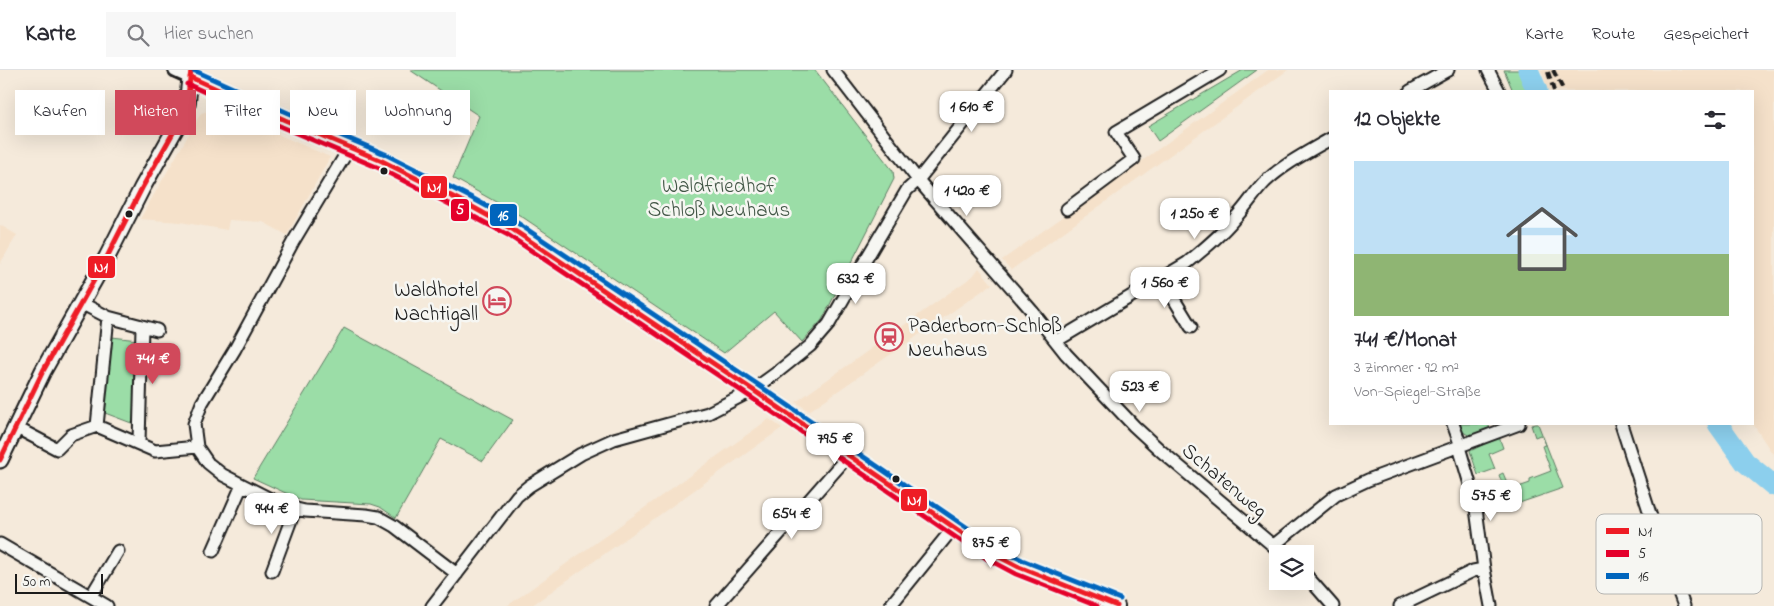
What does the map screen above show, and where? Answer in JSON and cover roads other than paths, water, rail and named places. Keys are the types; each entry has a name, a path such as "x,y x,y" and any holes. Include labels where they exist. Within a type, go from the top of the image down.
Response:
{"main road":[{"path":"0,460 43,371 183,115 187,105 190,73"}],"street":[{"path":"176,70 190,73 284,120 415,176 512,229 753,390 990,552 1019,567 1117,606"},
{"name":"Schatenweg","path":"834,70 918,180 1056,341 1134,426 1211,494 1274,545"},
{"path":"432,606 517,496 529,486 581,454 614,439 708,413 753,390 810,346 829,324 907,190 918,180 1006,70"},
{"path":"1067,208 1134,159 1116,132 1220,70"},
{"path":"1412,90 1448,70"},
{"path":"1488,70 1498,90"},
{"path":"1056,341 1187,263 1234,220 1264,184 1277,172 1329,140"},
{"path":"350,147 292,242 235,349 202,403 194,424 197,446 208,463 223,474 284,506 378,518 394,526 457,574"},
{"path":"1161,278 1190,327"},
{"path":"81,303 108,317 157,330"},
{"path":"97,426 108,317"},
{"path":"138,442 142,327"},
{"path":"1453,425 1475,501 1491,606"},
{"path":"1274,545 1336,495 1368,480 1515,425"},
{"path":"1621,425 1650,514"},
{"path":"16,426 57,449 71,435 97,426 138,442 155,451 197,446"},
{"path":"716,606 848,456"},
{"path":"213,551 242,485"},
{"path":"272,571 295,508"},
{"path":"890,606 954,528"},
{"path":"0,544 107,606"},
{"path":"91,596 118,550"},
{"path":"1400,606 1474,571 1484,569"},
{"path":"1314,584 1333,606"},
{"path":"1679,594 1684,606"}],"waterway":[{"path":"1528,70 1537,90"},
{"path":"1719,425 1745,462 1774,486"}],"railway":[{"path":"1553,70 1563,90"},
{"path":"1548,72 1554,90"}],"place":[{"name":"Waldhotel Nachtigall","path":"497,301"},
{"name":"Paderborn-Schloß Neuhaus","path":"889,337"}],"park label":[{"name":"Waldfriedhof Schloß Neuhaus","path":"719,197"}]}
